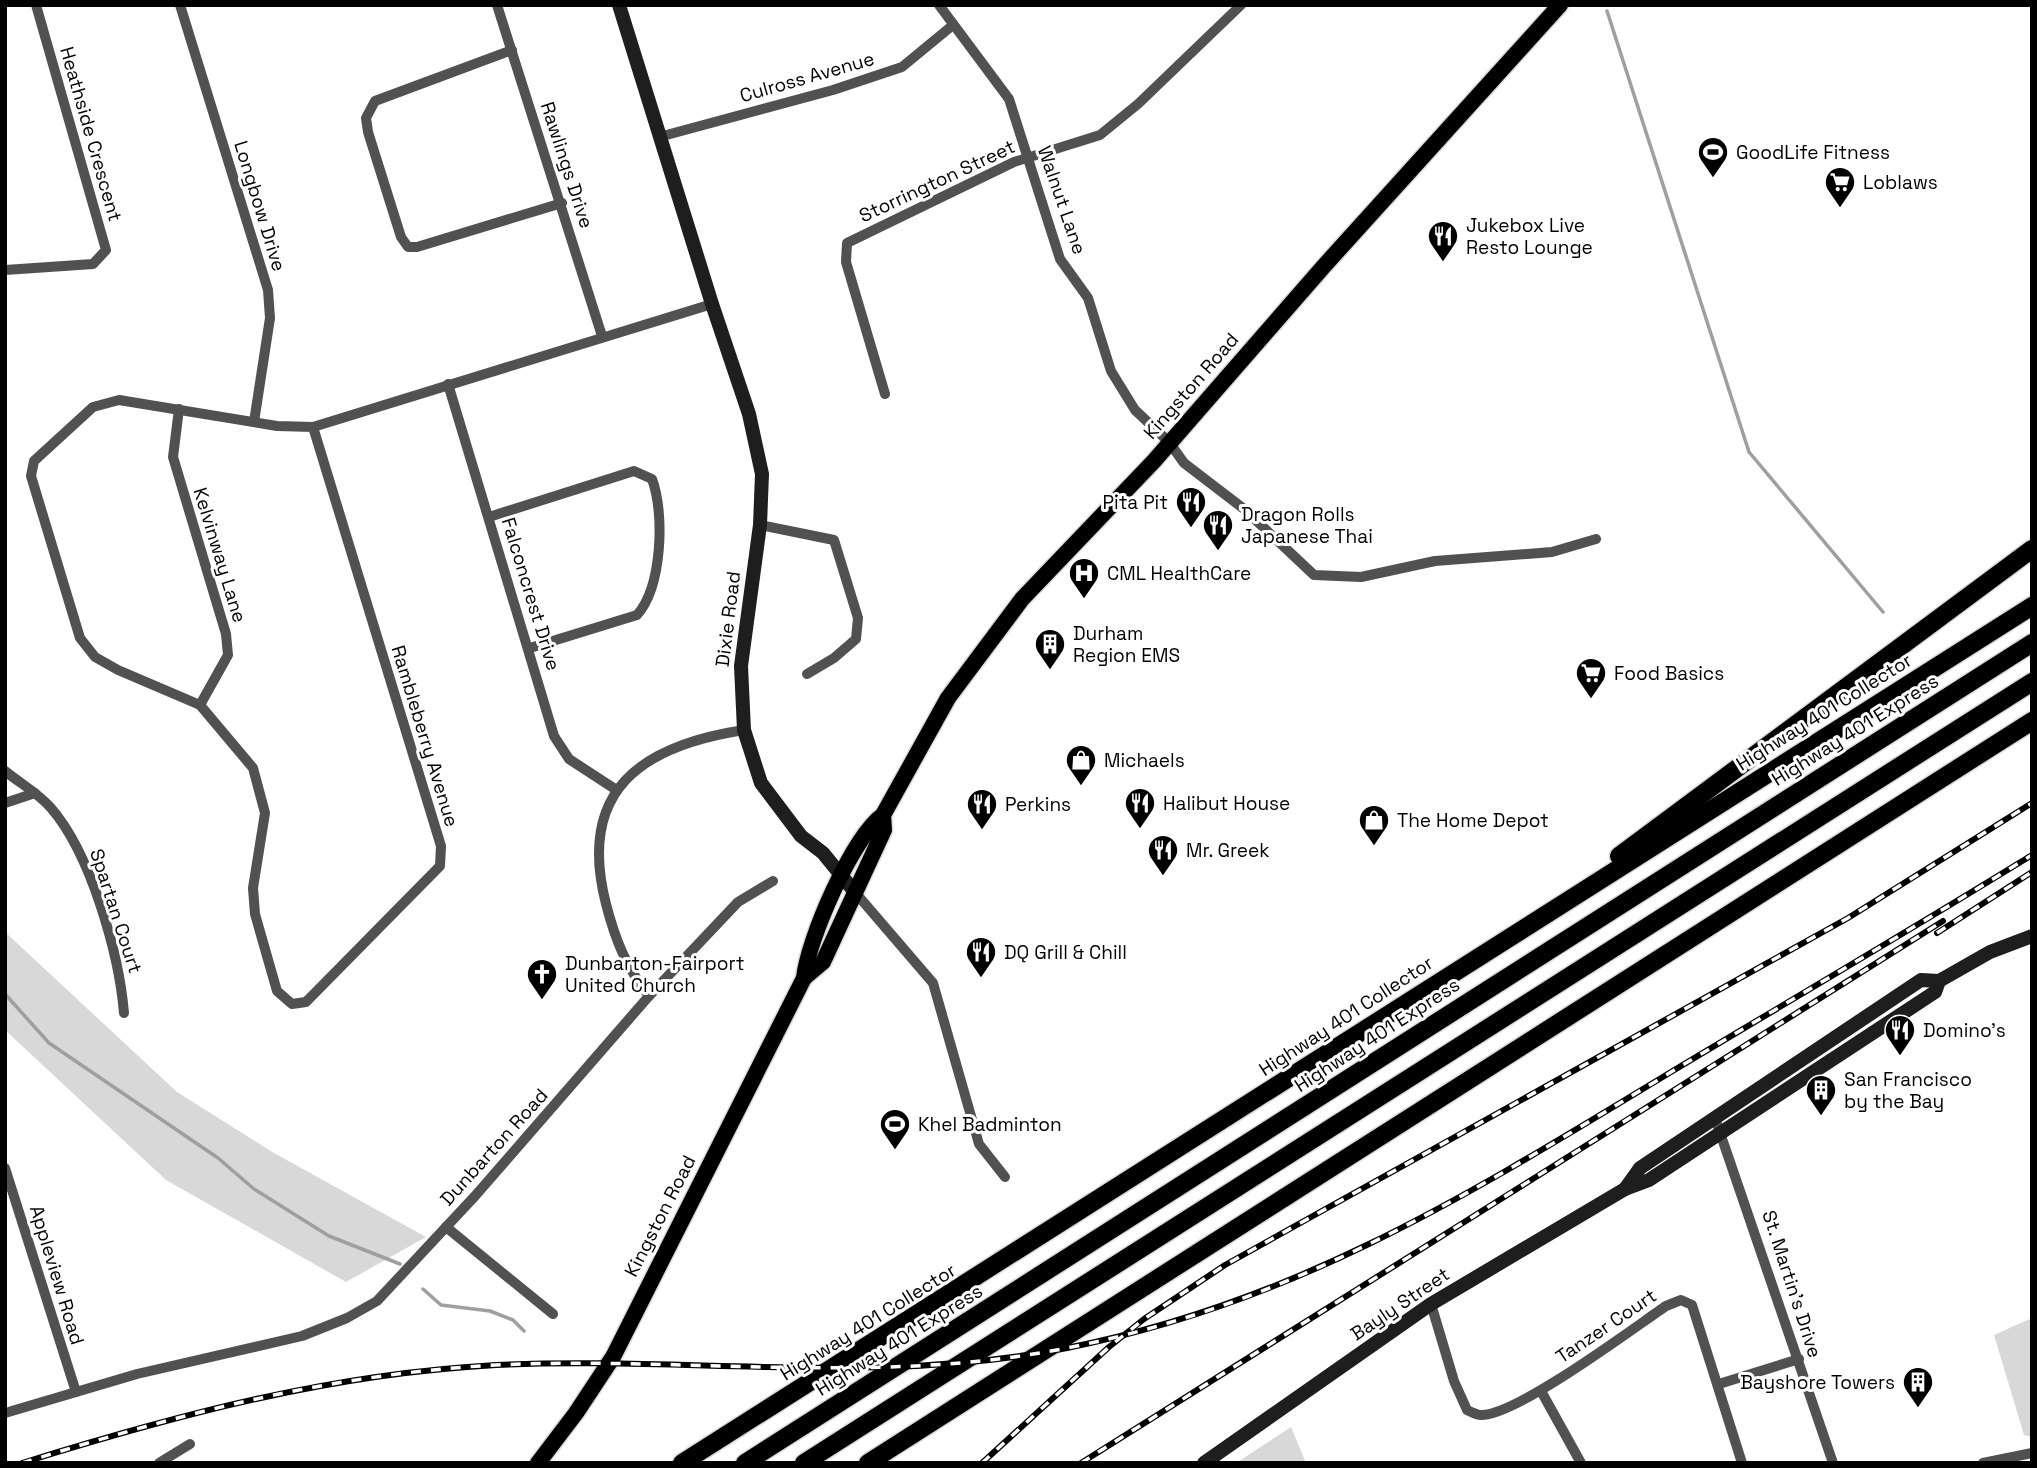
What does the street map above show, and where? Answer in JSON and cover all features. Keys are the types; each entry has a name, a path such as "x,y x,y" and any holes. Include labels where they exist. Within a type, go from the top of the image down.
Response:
{"highway":[{"path":"1541,916 1657,824 2032,549"},
{"name":"Highway 401 Collector","path":"682,1463 2032,606"},
{"name":"Highway 401 Express","path":"745,1463 2032,643"},
{"path":"804,1463 2032,681"},
{"path":"868,1463 2032,721"}],"main road":[{"name":"Dixie Road","path":"619,5 712,304 750,414 762,474 760,524 741,666 744,730 761,783 801,836 823,853 854,891"},
{"name":"Kingston Road","path":"538,1463 576,1413 613,1357 804,978 806,959 841,877 870,825 883,815 948,698 1033,586 1169,442 1560,5"},
{"name":"Kingston Road","path":"804,978 823,962 884,830 883,815"},
{"name":"Bayly Street","path":"1625,1189 1640,1168 1922,980 1939,981 1990,953 2032,936"},
{"name":"Bayly Street","path":"1204,1463 1431,1304 1625,1189 1649,1180 1935,992 1939,981"}],"street":[{"name":"Heathside Crescent","path":"5,270 93,264 106,250 36,5"},
{"name":"Longbow Drive","path":"180,5 268,290 270,318 254,422"},
{"name":"Rawlings Drive","path":"497,5 602,336"},
{"name":"Walnut Lane","path":"939,5 1009,99 1060,259 1088,298 1111,371 1135,410 1169,442 1184,463 1244,509 1314,575 1361,577 1435,561 1552,552 1597,539"},
{"name":"Storrington Street","path":"885,394 846,262 847,243 1014,162 1100,135 1241,5"},
{"name":"Culross Avenue","path":"659,137 833,90 902,67 953,25"},
{"path":"512,50 375,102 366,118 368,132 401,237 408,247 417,247 562,203"},
{"name":"Rambleberry Avenue","path":"313,427 441,846 440,866 306,1002 292,1004 276,991 255,915 253,888 265,813 253,768 200,705 118,670 95,657 80,638 31,476 34,461 93,407 119,400 254,422 313,427 712,304"},
{"name":"Falconcrest Drive","path":"449,384 554,736 569,759 615,789"},
{"name":"Kelvinway Lane","path":"179,409 173,457 226,634 228,655 200,705"},
{"path":"489,517 634,471 652,480 660,502 659,544 648,603 637,615 530,649"},
{"path":"760,524 834,540 858,618 856,639 834,658 807,674"},
{"path":"649,996 619,950 599,871 597,841 615,789 646,762 671,750 744,730"},
{"name":"Spartan Court","path":"5,771 36,793 67,829 83,858 121,978 124,1013"},
{"path":"5,803 36,793"},
{"name":"Dunbarton Road","path":"5,1413 208,1356 302,1336 347,1318 377,1301 446,1227 649,996 738,902 773,881"},
{"name":"Dixie Road","path":"854,891 933,983 979,1144 1005,1177"},
{"name":"St. Martin's Drive","path":"1715,1118 1833,1463"},
{"name":"Appleview Road","path":"5,1168 76,1392"},
{"path":"446,1227 553,1314"},
{"name":"Tanzer Court","path":"1431,1304 1454,1381 1466,1410 1480,1416 1494,1413 1541,1391 1666,1306 1681,1300 1692,1305 1742,1463"},
{"path":"1719,1384 1799,1359"},
{"path":"1541,1391 1581,1463"},
{"path":"159,1463 190,1444"},
{"path":"1983,1463 2015,1454 2032,1453"}],"shaded area":[{"path":"5,932 177,1092 274,1153 426,1237 346,1282 166,1180 5,1030"},
{"path":"2032,1318 2032,1437 2024,1435 1994,1335"},
{"path":"1291,1427 1306,1463 1236,1463"}],"waterway":[{"path":"1607,11 1749,452 1883,612"},
{"path":"5,994 49,1043 218,1158 254,1189 329,1236 400,1264"},
{"path":"423,1289 441,1305 490,1311 513,1320 524,1331"}],"railway":[{"path":"982,1463 1109,1347 1144,1319 1225,1265 1848,918 2032,803"},
{"path":"22,1463 198,1413 374,1377 496,1365 567,1363 853,1368 925,1365 996,1359 1067,1348 1151,1328 1231,1302 1308,1272 1382,1238 1454,1200 2032,855"},
{"path":"1937,933 2032,872"},
{"path":"1081,1463 1943,921"}],"place":[{"name":"GoodLife Fitness","path":"1713,179"},
{"name":"Loblaws","path":"1840,209"},
{"name":"Jukebox Live Resto Lounge","path":"1443,263"},
{"name":"Pita Pit","path":"1191,529"},
{"name":"Dragon Rolls Japanese Thai","path":"1218,552"},
{"name":"CML HealthCare","path":"1084,600"},
{"name":"Durham Region EMS","path":"1050,671"},
{"name":"Food Basics","path":"1591,700"},
{"name":"Michaels","path":"1081,787"},
{"name":"Halibut House","path":"1140,830"},
{"name":"Perkins","path":"982,831"},
{"name":"The Home Depot","path":"1374,847"},
{"name":"Mr. Greek","path":"1163,877"},
{"name":"DQ Grill & Chill","path":"981,979"},
{"name":"Dunbarton-Fairport United Church","path":"542,1001"},
{"name":"Domino's","path":"1900,1057"},
{"name":"San Francisco by the Bay","path":"1821,1117"},
{"name":"Khel Badminton","path":"895,1151"},
{"name":"Bayshore Towers","path":"1918,1409"}]}
